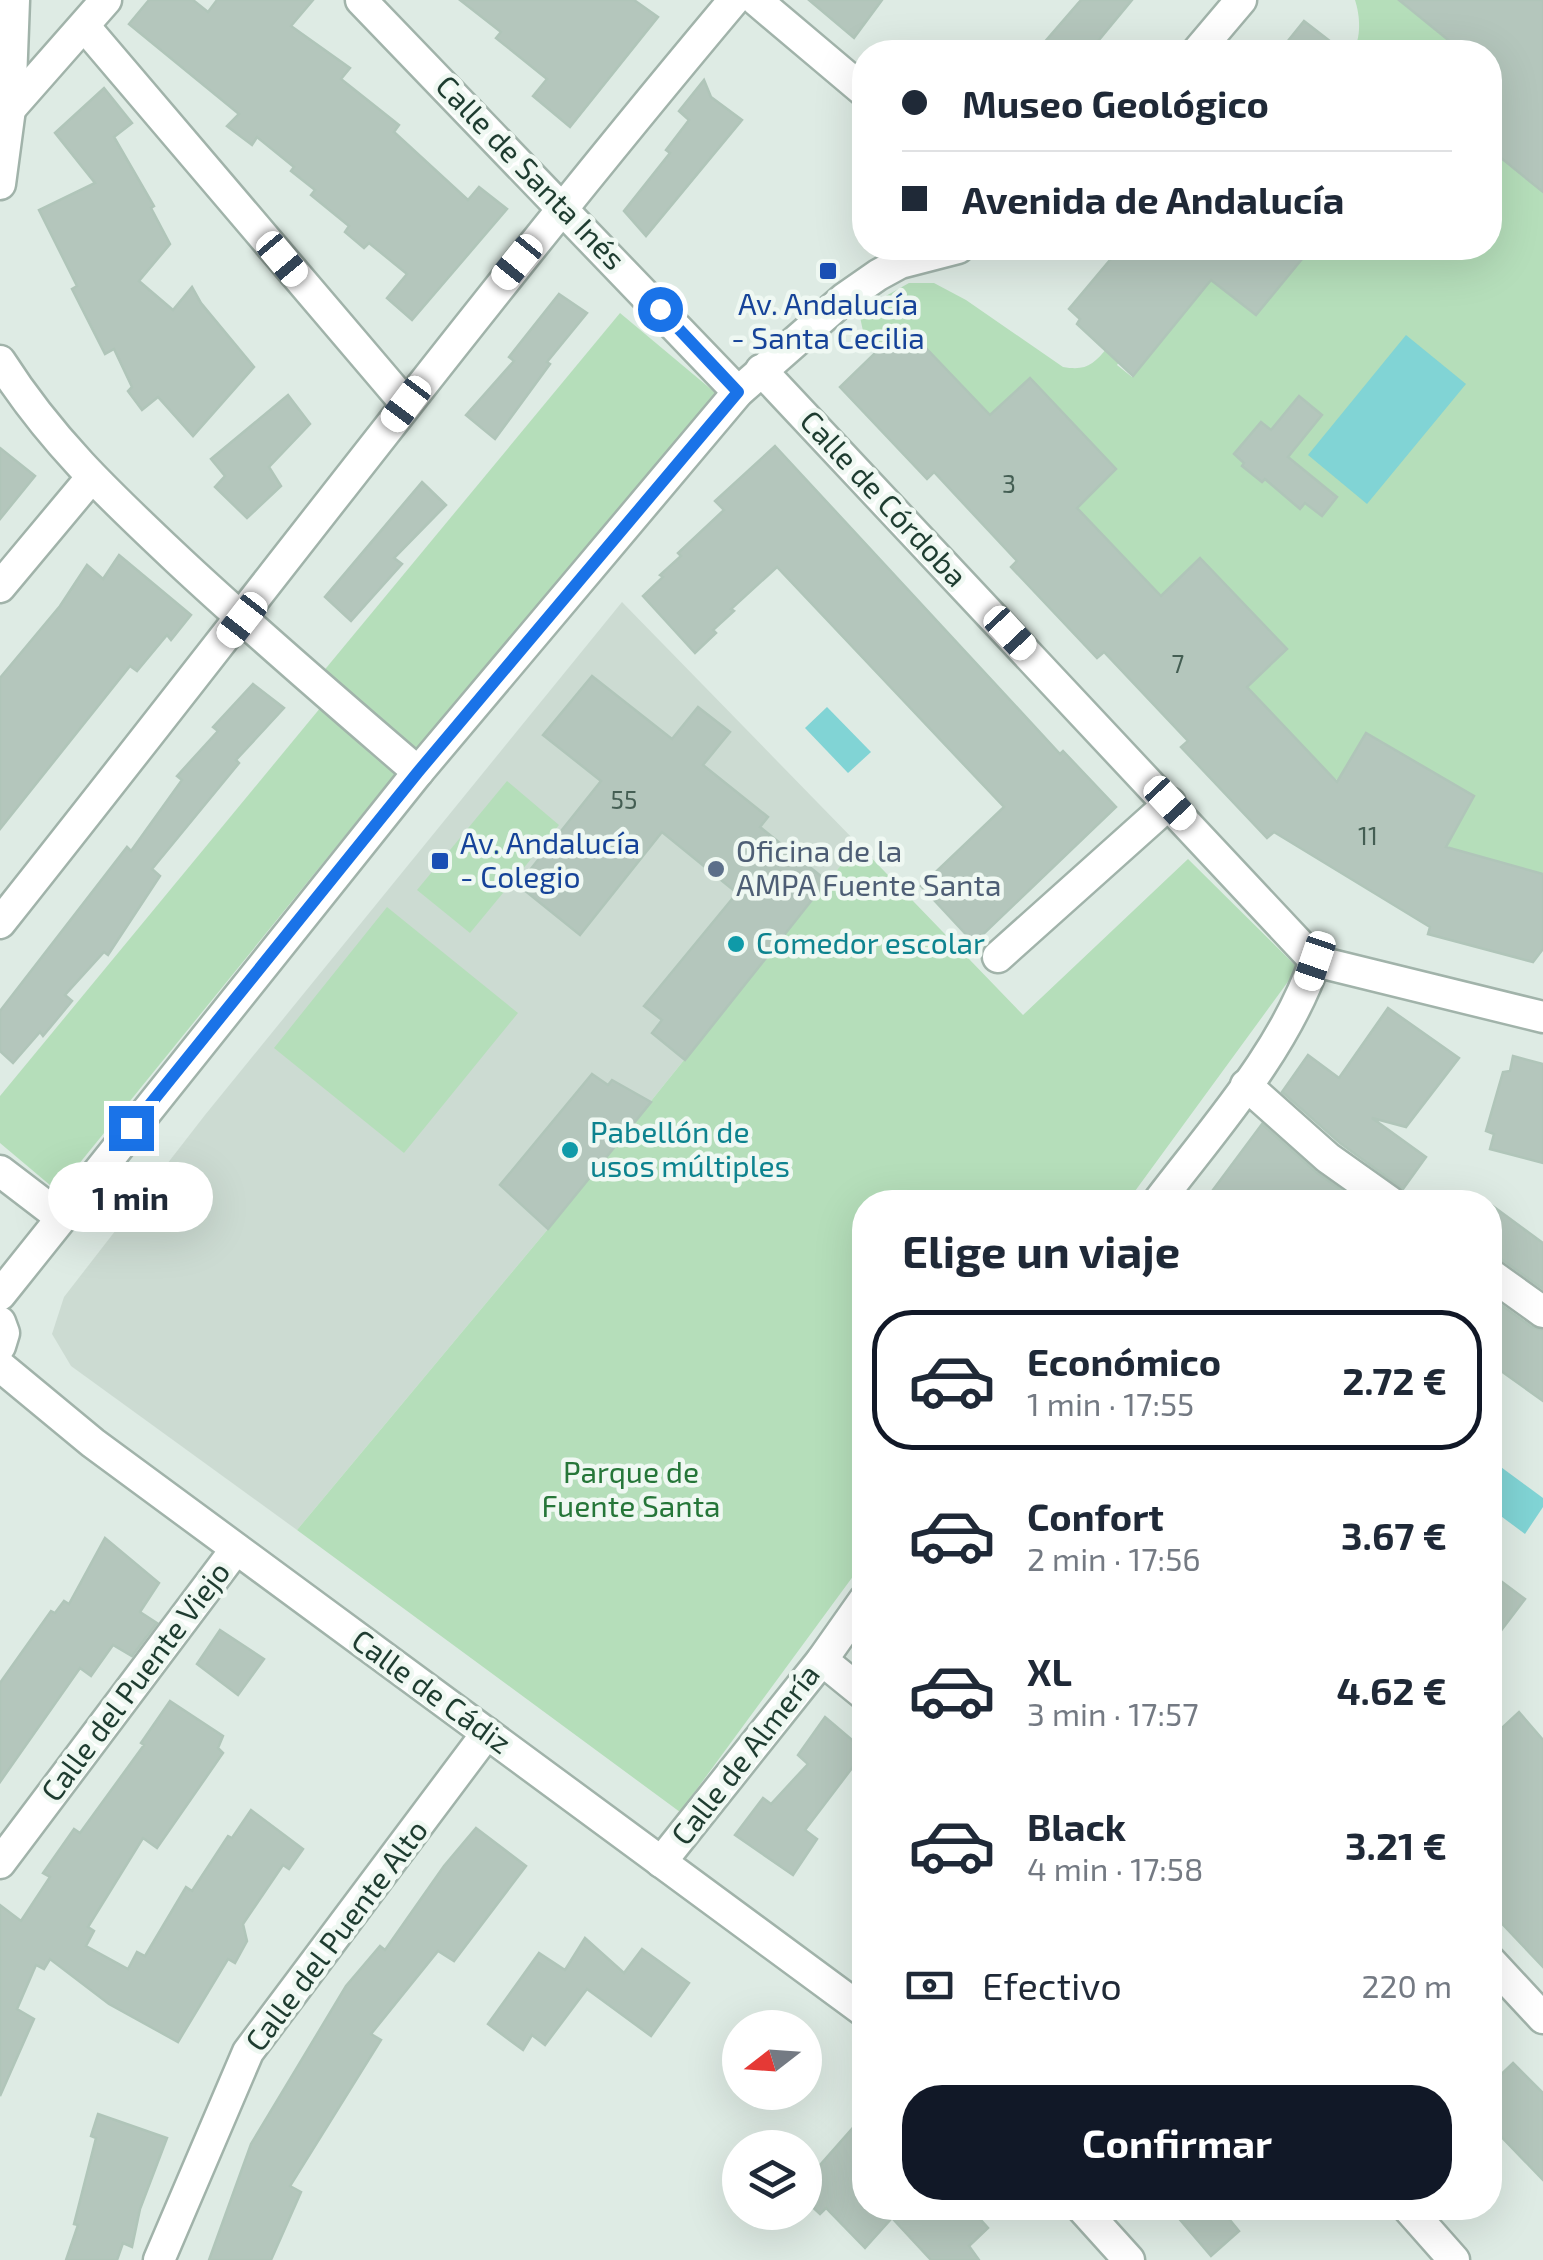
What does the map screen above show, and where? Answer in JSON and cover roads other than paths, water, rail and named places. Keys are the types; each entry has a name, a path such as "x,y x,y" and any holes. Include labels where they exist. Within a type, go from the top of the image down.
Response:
{"street":[{"path":"0,184 10,110 14,0"},
{"path":"10,110 106,0"},
{"name":"Calle de Santa Inés","path":"361,0 738,392"},
{"path":"0,923 242,620 562,205 734,0"},
{"path":"756,0 852,81"},
{"path":"1207,40 1241,0"},
{"path":"85,27 406,404"},
{"path":"0,1295 418,772 738,392 845,298 878,275 912,260"},
{"path":"0,361 35,416 90,478 242,620 418,772"},
{"name":"Calle de Córdoba","path":"761,370 1315,961"},
{"path":"0,587 90,478"},
{"path":"998,958 1170,803"},
{"path":"1167,1190 1246,1085 1300,1004 1315,961 1543,1017"},
{"path":"1246,1085 1328,1158 1373,1190"},
{"path":"0,1171 60,1216"},
{"path":"1502,1283 1543,1312"},
{"path":"0,1322 4,1333 0,1346"},
{"name":"Calle de Cádiz","path":"0,1366 93,1443 852,2002"},
{"name":"Calle del Puente Viejo","path":"0,1864 236,1548"},
{"name":"Calle de Almería","path":"662,1862 852,1617"},
{"path":"822,1660 852,1684"},
{"name":"Calle del Puente Alto","path":"158,2260 248,2052 487,1733"},
{"path":"1502,1973 1543,2018"},
{"path":"1093,2220 1129,2260"},
{"path":"1419,2220 1454,2260"}],"water":[{"path":"1406,335 1466,384 1367,504 1308,455"},
{"path":"827,707 871,752 848,773 805,728"},
{"path":"1502,1468 1543,1498 1543,1507 1525,1534 1502,1517"}],"place":[{"name":"Av. Andalucía - Santa Cecilia","path":"828,271"},
{"name":"Av. Andalucía - Colegio","path":"440,861"},
{"name":"Oficina de la AMPA Fuente Santa","path":"716,869"},
{"name":"Comedor escolar","path":"736,944"},
{"name":"Pabellón de usos múltiples","path":"570,1150"}],"park label":[{"name":"Parque de Fuente Santa","path":"631,1490"}]}
